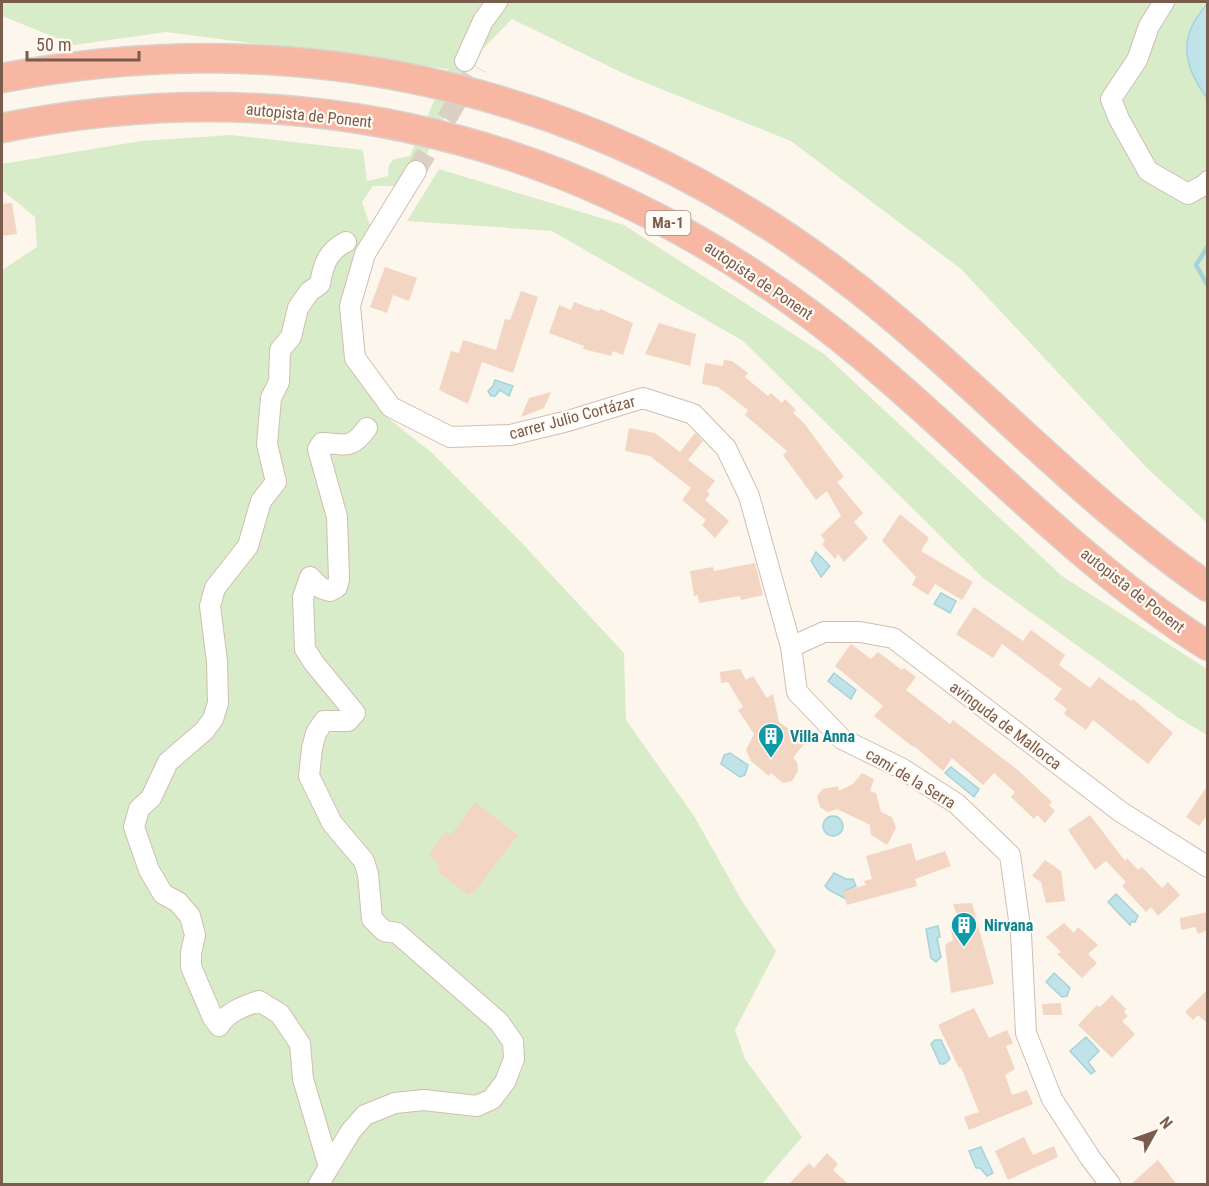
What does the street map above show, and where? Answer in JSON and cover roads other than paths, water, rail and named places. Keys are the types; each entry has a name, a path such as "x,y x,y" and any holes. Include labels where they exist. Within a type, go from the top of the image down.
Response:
{"highway":[{"path":"2,78 63,68 144,59 228,58 308,63 388,74 469,91 546,115 622,145 729,200 831,268 925,345 1106,507 1159,551 1208,587"},
{"name":"autopista de Ponent","path":"2,128 56,118 133,109 208,106 286,110 366,120 444,136 520,159 596,188 702,242 770,284 801,307 895,383 1104,570 1159,613 1208,646"}],"street":[{"path":"471,64 483,21 497,2"},
{"path":"1164,2 1149,26 1137,60 1111,99 1148,171 1188,194 1208,181"},
{"name":"carrer Julio Cortázar","path":"416,171 365,254 350,306 355,358 391,406 450,437 510,435 568,421 643,398 693,414 726,448 749,496 791,647"},
{"path":"328,1167 303,1079 300,1044 280,1014 259,1001 243,1006 223,1020 219,1026 213,1018 191,967 195,935 190,916 178,902 163,894 149,870 134,827 139,809 151,798 168,762 204,731 213,718 218,703 218,693 217,661 210,606 215,588 248,546 261,501 276,482 267,444 272,398 279,382 280,350 291,337 298,308 309,292 320,284 323,264 329,255 346,242"},
{"path":"319,1185 351,1131 364,1115 394,1103 424,1100 477,1106 492,1099 505,1082 514,1059 513,1042 500,1022 397,933 384,931 372,919 368,874 364,861 332,824 309,776 316,733 324,721 348,722 355,713 305,649 303,597 307,582 310,577 321,588 330,591 337,587 339,579 337,517 318,449 322,442 347,445 358,441 367,428"},
{"name":"avinguda de Mallorca","path":"791,647 824,632 860,632 893,638 1121,812 1208,867"},
{"name":"camí de la Serra","path":"791,647 797,693 842,739 901,768 957,804 1010,855 1021,934 1026,1033 1052,1099 1110,1185"}],"water":[{"path":"1207,4 1207,98 1192,74 1187,51 1191,28"},
{"path":"495,380 513,386 509,396 500,390 495,396 491,396 488,391"},
{"path":"816,552 830,566 821,577 811,561"},
{"path":"941,593 956,601 950,613 934,604"},
{"path":"834,673 856,690 851,699 828,681"},
{"path":"730,753 748,765 745,775 740,777 721,764 724,755"},
{"path":"951,767 979,789 974,797 945,773"},
{"path":"833,816 840,819 843,826 840,833 833,836 826,833 823,826 826,819"},
{"path":"834,873 846,879 853,879 856,886 844,891 846,899 825,886"},
{"path":"1116,894 1138,916 1130,925 1108,902"},
{"path":"938,926 940,937 937,938 941,957 936,962 931,958 926,929"},
{"path":"1054,973 1070,988 1067,996 1062,997 1046,982"},
{"path":"1086,1037 1099,1051 1088,1062 1095,1071 1091,1074 1070,1051"},
{"path":"935,1040 941,1040 950,1059 944,1064 940,1064 931,1044"},
{"path":"981,1147 993,1173 987,1176 980,1168 976,1168 969,1151"}],"waterway":[{"path":"1208,246 1196,265 1208,286"}],"tunnel":[{"path":"416,171 477,67"}],"place":[{"name":"Villa Anna","path":"771,759"},
{"name":"Nirvana","path":"964,948"}]}
